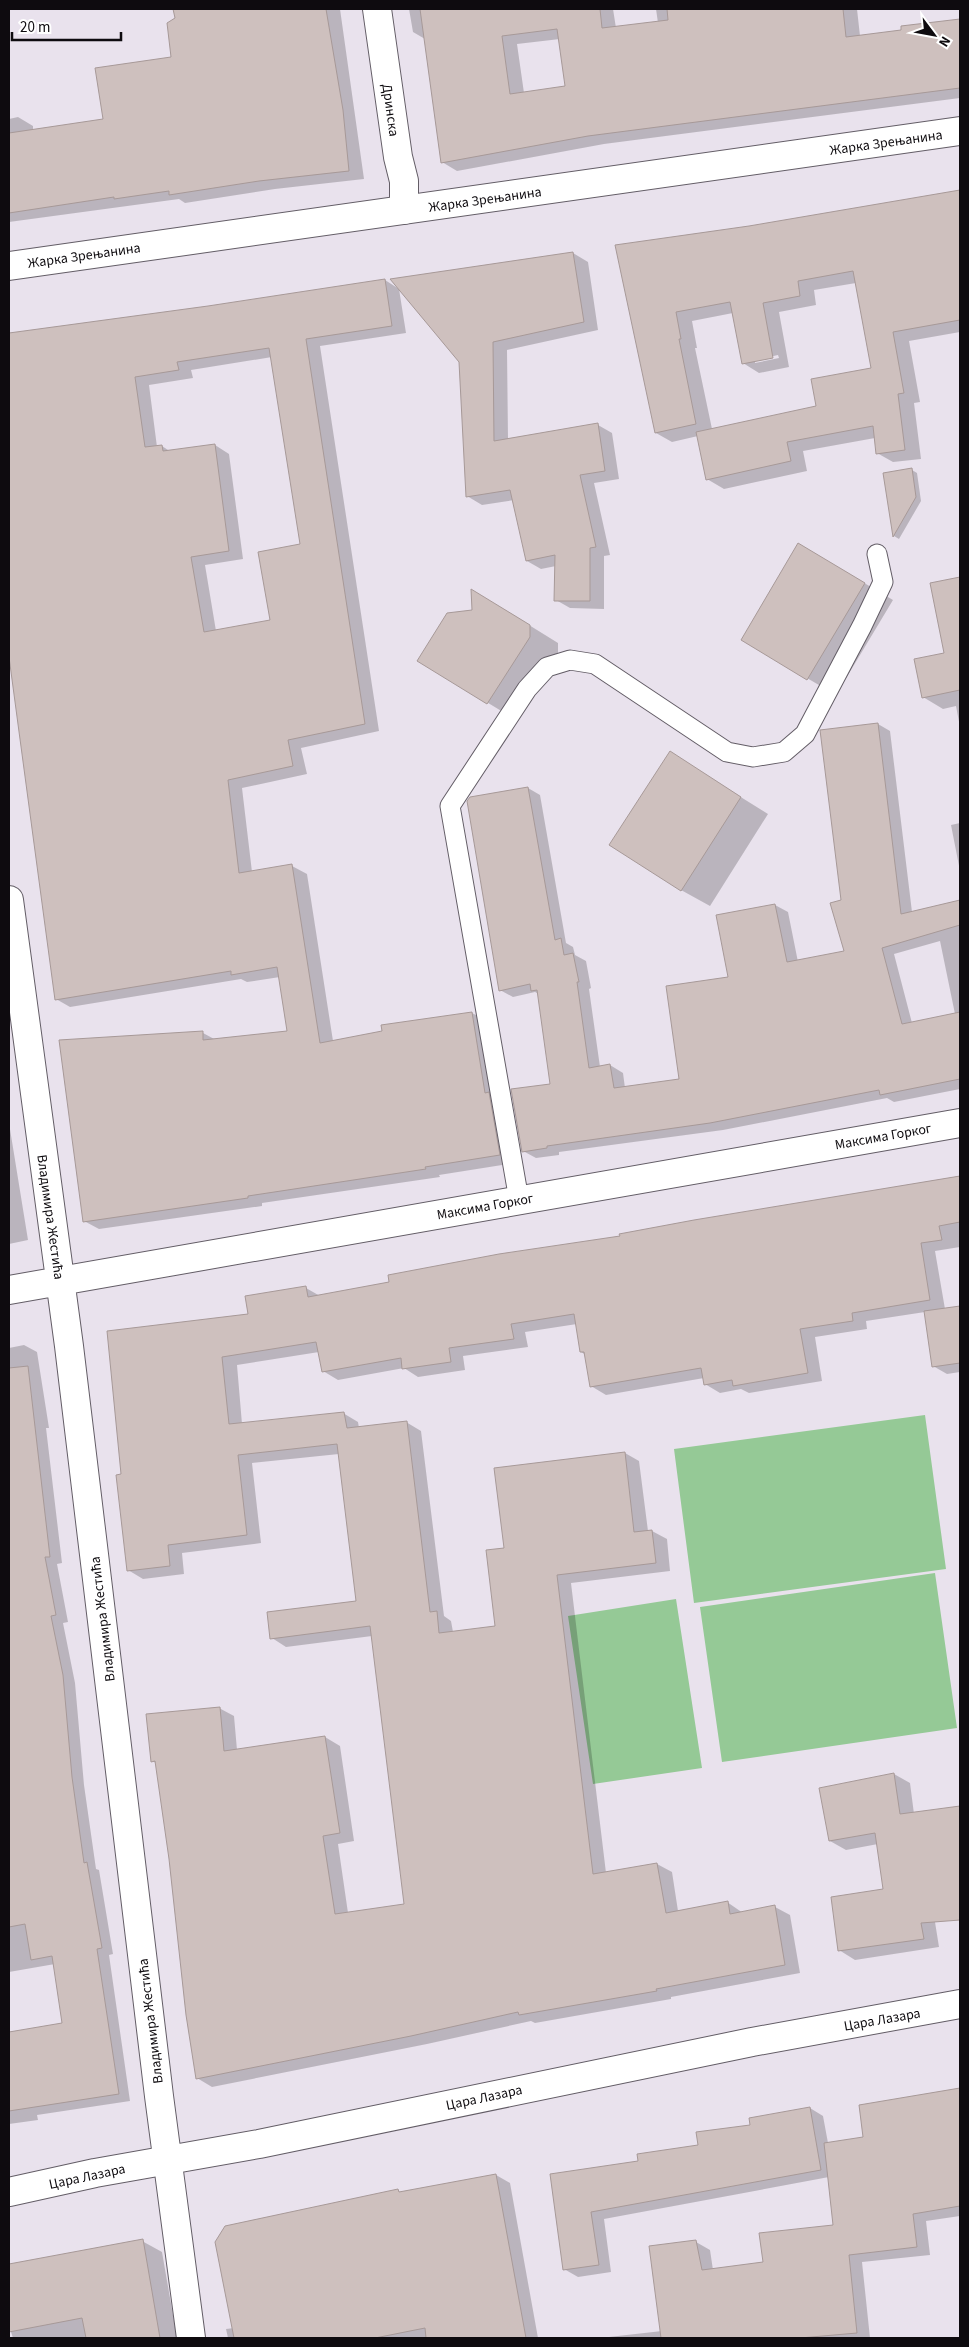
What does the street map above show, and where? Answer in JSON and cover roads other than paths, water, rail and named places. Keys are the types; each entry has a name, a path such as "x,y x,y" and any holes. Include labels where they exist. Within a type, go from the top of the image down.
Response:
{"street":[{"name":"Дринска","path":"377,9 398,157 404,181 404,210"},
{"name":"Жарка Зрењанина","path":"9,266 960,131"},
{"name":"Владимира Жестића","path":"9,900 49,1212 60,1281 167,2160 174,2195 191,2338"},
{"name":"Максима Горког","path":"9,1290 960,1122"},
{"name":"Цара Лазара","path":"9,2192 167,2160 259,2144 742,2044 960,2004"}],"lane":[{"path":"519,1200 450,806 527,689 547,667 570,660 595,664 727,752 753,757 784,752 805,734 883,582 876,554"}]}
